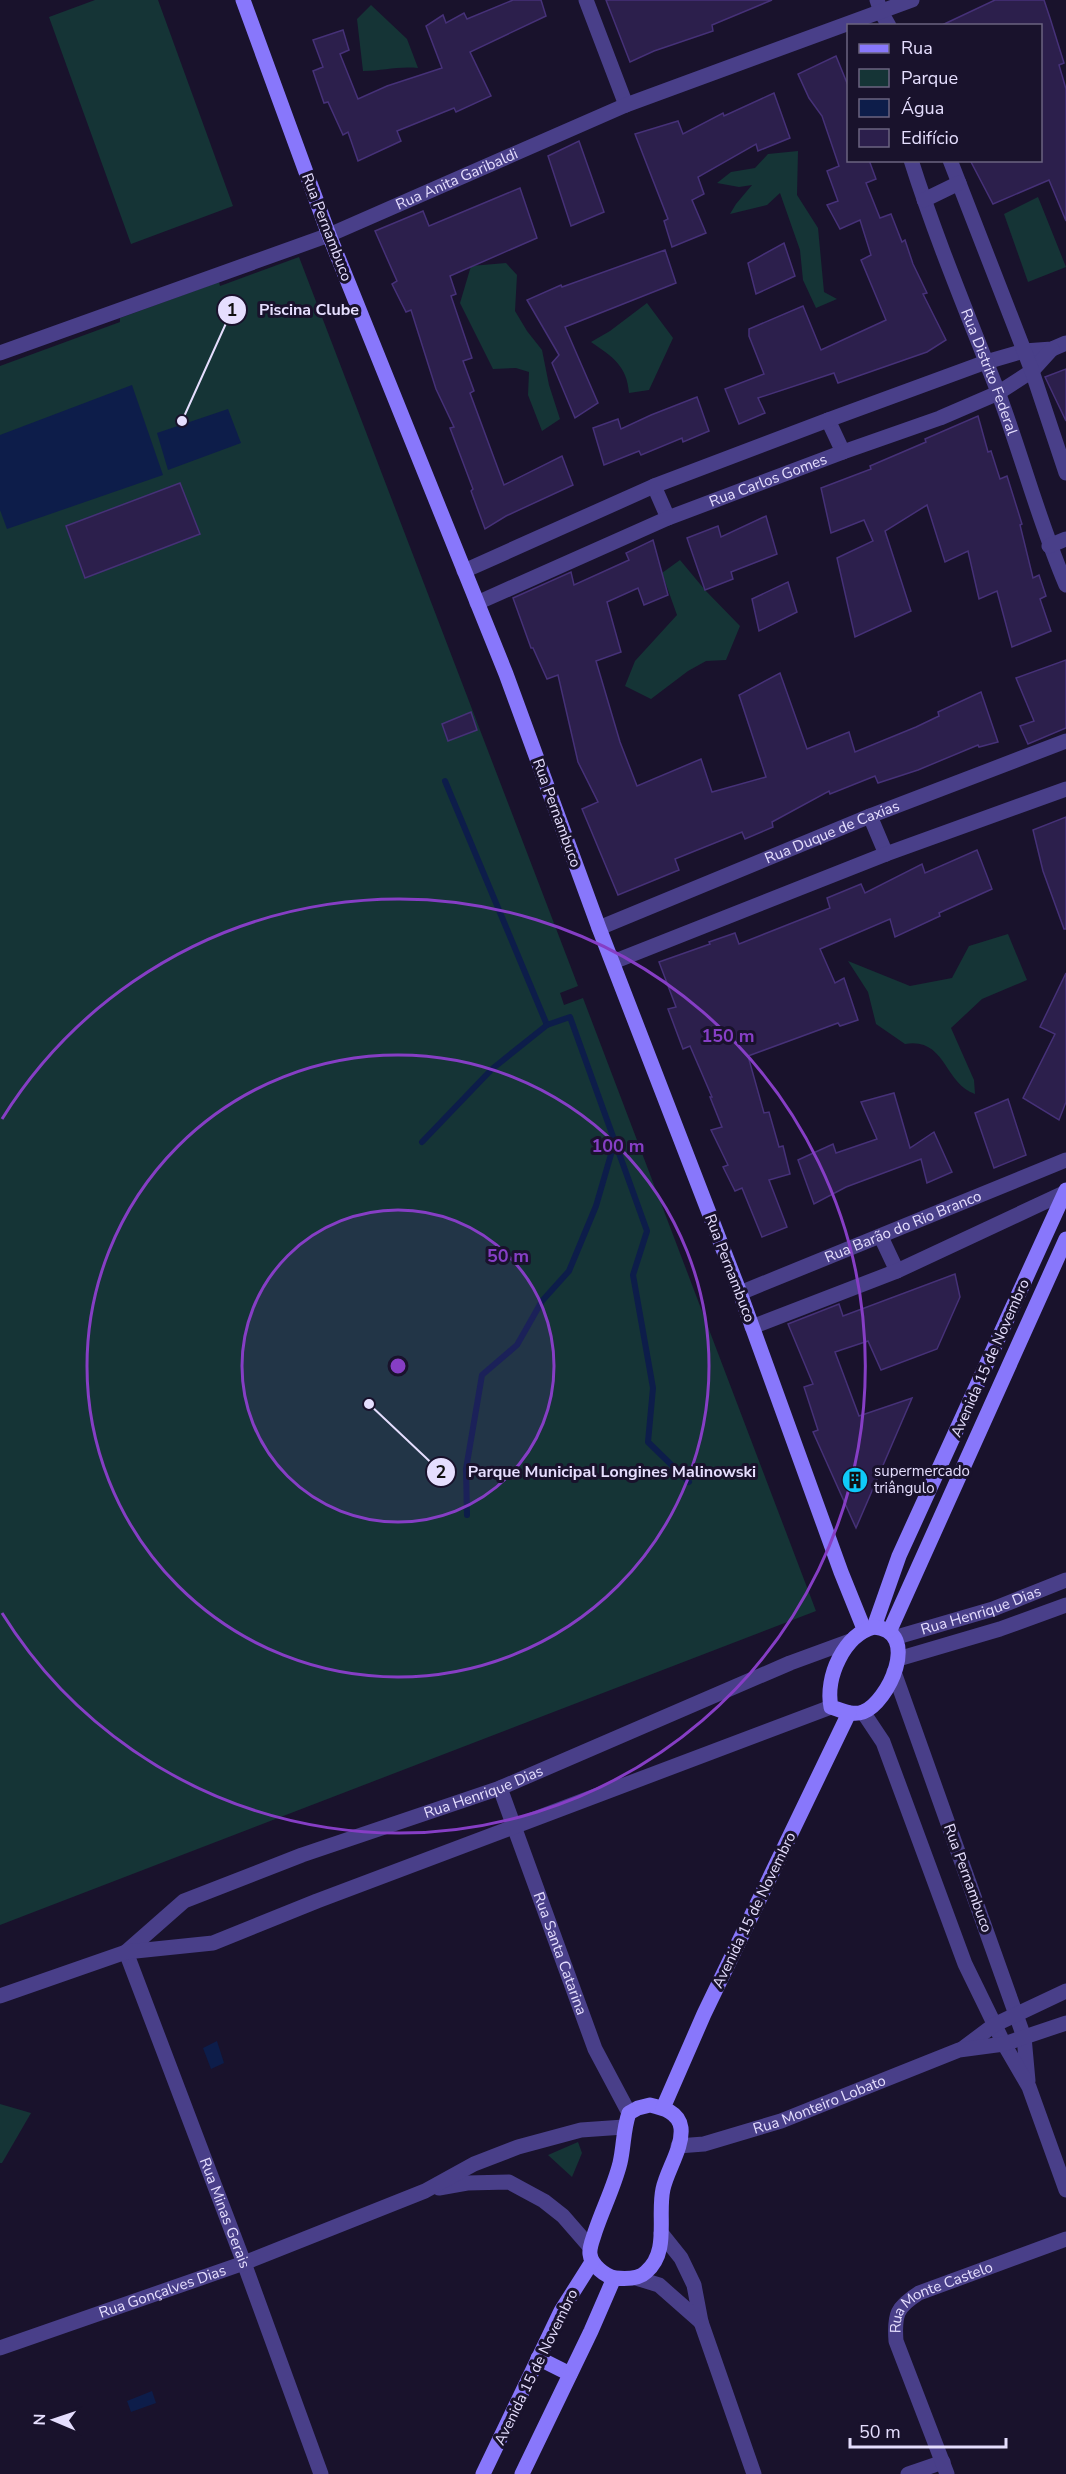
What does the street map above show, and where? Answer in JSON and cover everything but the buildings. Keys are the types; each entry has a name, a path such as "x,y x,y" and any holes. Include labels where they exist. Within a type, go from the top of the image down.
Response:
{"main road":[{"name":"Rua Pernambuco","path":"243,0 329,235 506,674 599,928 740,1293 841,1572 869,1628"},
{"name":"Avenida 15 de Novembro","path":"869,1628 899,1556 1066,1191"},
{"name":"Avenida 15 de Novembro","path":"663,2108 704,2014 856,1713 876,1703 896,1665 893,1633 1066,1239"},
{"path":"856,1713 831,1707 829,1694 837,1666 849,1641 869,1628 893,1633"},
{"path":"591,2255 601,2271 614,2278 636,2278 646,2273 660,2251 663,2191 678,2146 681,2127 675,2115 663,2108 650,2105 638,2108 626,2120"},
{"name":"Avenida 15 de Novembro","path":"483,2474 569,2295 591,2255 601,2214 612,2191 621,2160 626,2120"},
{"path":"522,2474 614,2278"},
{"path":"538,2358 570,2374"}],"street":[{"path":"586,0 626,105"},
{"name":"Rua Anita Garibaldi","path":"847,24 912,0"},
{"name":"Rua Anita Garibaldi","path":"0,353 329,235 626,105 847,24"},
{"name":"Rua Distrito Federal","path":"912,162 998,393 1049,546 1066,585"},
{"path":"951,162 1032,371 1066,473"},
{"path":"924,200 960,183"},
{"name":"Rua Carlos Gomes","path":"464,571 654,486 828,420 986,362 1024,351 1059,346"},
{"name":"Rua Carlos Gomes","path":"477,603 668,518 940,418 998,393 1032,371 1059,346"},
{"path":"828,420 843,452"},
{"path":"654,486 668,518"},
{"path":"1049,546 1066,539"},
{"name":"Rua Duque de Caxias","path":"599,928 870,816 1066,741"},
{"path":"613,962 886,854 1066,789"},
{"path":"870,816 886,854"},
{"name":"Rua Barão do Rio Branco","path":"740,1293 1066,1160"},
{"path":"752,1327 897,1271 1066,1191"},
{"path":"881,1237 897,1271"},
{"name":"Rua Henrique Dias","path":"893,1633 993,1609 1066,1580"},
{"name":"Rua Henrique Dias","path":"896,1665 1066,1605"},
{"name":"Rua Henrique Dias","path":"126,1952 184,1901 302,1855 501,1788 790,1663 849,1641"},
{"name":"Rua Pernambuco","path":"896,1665 1024,2037 1029,2087"},
{"name":"Rua Henrique Dias","path":"0,1996 126,1952 213,1943 317,1901 831,1707"},
{"name":"Rua Pernambuco","path":"856,1713 883,1742 965,1964 994,2025 1029,2087 1066,2190"},
{"name":"Rua Santa Catarina","path":"501,1788 595,2049 626,2120"},
{"name":"Rua Minas Gerais","path":"126,1952 321,2474"},
{"name":"Rua Monteiro Lobato","path":"960,2050 994,2025 1066,1991"},
{"name":"Rua Monteiro Lobato","path":"678,2146 704,2144 781,2121 960,2050 1004,2044 1066,2023"},
{"name":"Rua Gonçalves Dias","path":"0,2348 244,2263 425,2191 474,2164 518,2147 626,2120"},
{"name":"Rua Gonçalves Dias","path":"425,2191 467,2183 509,2182 544,2201 563,2216 591,2255"},
{"path":"661,2233 681,2258 694,2285 701,2322 754,2474"},
{"name":"Rua Monte Castelo","path":"945,2468 896,2341 895,2322 902,2304 919,2293 1066,2239"},
{"path":"636,2278 659,2285 701,2322"},
{"path":"908,2474 945,2468"}],"green space":[{"path":"95,0 158,0 233,206 131,244 49,17"},
{"path":"371,5 407,39 418,68 363,71 357,19"},
{"path":"798,151 797,195 818,228 824,292 837,299 816,308 803,280 800,250 780,193 767,205 730,214 752,185 739,187 717,183 731,172 755,168 768,154"},
{"path":"1038,197 1066,267 1028,282 1004,214"},
{"path":"299,257 578,986 560,993 564,1005 583,998 816,1611 0,1925 0,366 120,322 120,318 219,282 220,286"},
{"path":"506,263 517,275 515,311 542,350 549,385 560,419 542,431 528,395 529,372 516,368 493,369 460,303 471,266"},
{"path":"647,303 673,338 649,390 629,393 628,384 618,363 591,342 610,331"},
{"path":"680,560 740,626 726,660 706,661 688,671 651,699 625,686 635,661 677,615 662,573"},
{"path":"1008,934 1027,980 982,999 951,1028 974,1080 975,1094 965,1089 957,1081 929,1047 905,1044 876,1024 868,992 848,961 910,986 952,978 969,946"},
{"path":"0,2104 31,2113 2,2163 0,2163"},
{"path":"578,2142 582,2153 572,2177 548,2155"}],"water":[{"path":"132,385 163,475 7,529 0,510 0,435"},
{"path":"228,409 241,443 168,470 157,433"},
{"path":"217,2041 224,2063 211,2069 203,2048"},
{"path":"152,2391 156,2403 131,2412 127,2401"}],"waterway":[{"path":"445,781 547,1025"},
{"path":"422,1142 492,1069 547,1025 570,1017 647,1231 633,1275 653,1388 648,1442 689,1482"},
{"path":"467,1515 466,1469 482,1375 517,1345 542,1301 569,1271 596,1206 614,1144"}],"place":[{"name":"Piscina Clube","path":"182,421"},
{"name":"Parque Municipal Longines Malinowski","path":"369,1404"},
{"name":"supermercado triângulo","path":"855,1480"}]}
